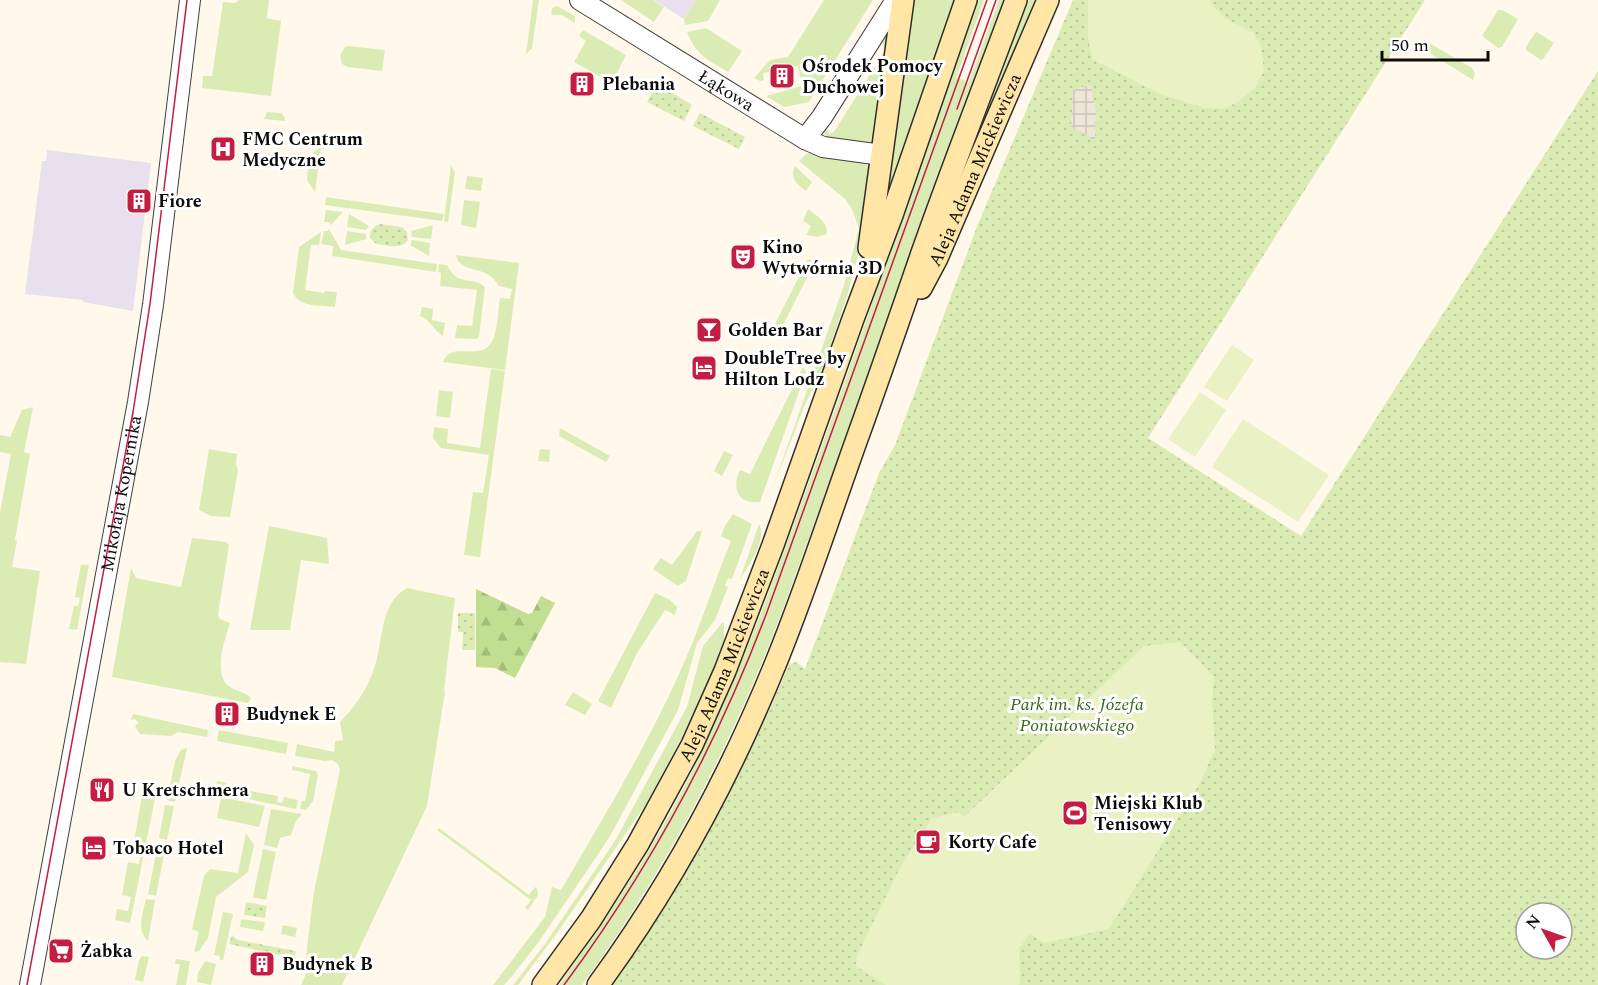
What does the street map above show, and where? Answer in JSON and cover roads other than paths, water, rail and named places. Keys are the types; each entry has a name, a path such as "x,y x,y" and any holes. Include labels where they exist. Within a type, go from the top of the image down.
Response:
{"main road":[{"name":"Aleja Adama Mickiewicza","path":"853,319 873,232 903,0"},
{"name":"Aleja Adama Mickiewicza","path":"543,985 616,880 657,810 705,717 741,633 892,215 966,0"},
{"name":"Aleja Adama Mickiewicza","path":"598,985 676,865 710,805 747,730 786,638 895,335 922,253 1017,0"},
{"name":"Aleja Adama Mickiewicza","path":"895,335 937,258 1048,0"}],"street":[{"name":"Mikołaja Kopernika","path":"30,985 136,413 155,287 190,0"},
{"name":"Łąkowa","path":"580,0 805,139 824,147 882,155"},
{"path":"805,139 822,117 896,0"}],"tram line":[{"path":"27,985 133,412 150,304 187,0"},
{"path":"564,985 625,897 652,852 679,805 726,710 767,612 987,0"},
{"path":"957,109 996,0"}],"place":[{"name":"Ośrodek Pomocy Duchowej","path":"782,76"},
{"name":"Plebania","path":"582,84"},
{"name":"FMC Centrum Medyczne","path":"223,149"},
{"name":"Fiore","path":"139,201"},
{"name":"Kino Wytwórnia 3D","path":"743,257"},
{"name":"Golden Bar","path":"709,330"},
{"name":"DoubleTree by Hilton Lodz","path":"704,368"},
{"name":"Budynek E","path":"227,714"},
{"name":"U Kretschmera","path":"102,790"},
{"name":"Miejski Klub Tenisowy","path":"1075,813"},
{"name":"Korty Cafe","path":"928,842"},
{"name":"Tobaco Hotel","path":"94,848"},
{"name":"Żabka","path":"61,951"},
{"name":"Budynek B","path":"262,964"}],"park label":[{"name":"Park im. ks. Józefa Poniatowskiego","path":"1077,714"}]}
